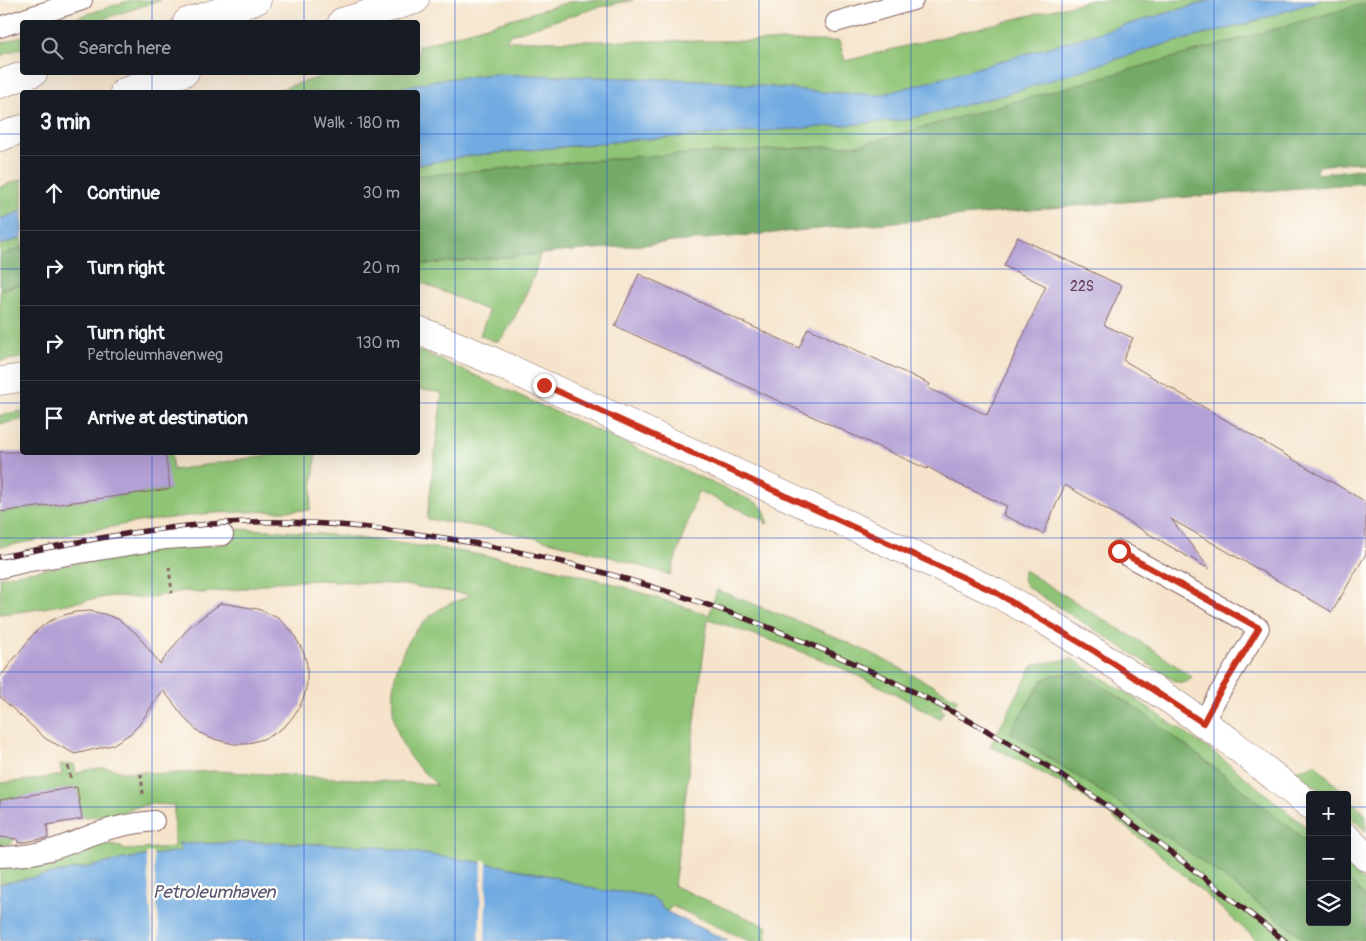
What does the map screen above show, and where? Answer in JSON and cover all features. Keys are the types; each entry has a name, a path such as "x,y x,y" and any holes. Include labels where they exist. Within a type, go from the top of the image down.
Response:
{"main road":[{"path":"194,20 257,0"},
{"path":"349,20 416,0"},
{"path":"0,84 26,75"},
{"path":"130,90 176,75"},
{"path":"0,138 20,130"},
{"path":"420,331 484,357 995,592 1094,651 1203,723 1228,740 1306,802"},
{"path":"0,381 20,378"},
{"path":"1351,842 1366,856"}],"lane":[{"path":"21,20 82,0"},
{"path":"836,22 913,0"},
{"path":"0,27 20,20"},
{"path":"0,568 166,538 222,535"},
{"path":"1119,551 1259,628 1203,723"},
{"path":"0,857 28,855 51,850 117,826 154,821"}],"path":[{"path":"169,569 172,593"},
{"path":"68,766 70,780"},
{"path":"141,774 142,788"}],"green space":[{"path":"131,0 161,0 100,20 69,20"},
{"path":"576,0 633,0 595,8 510,35 506,41 839,41 845,61 1092,0 1212,0 880,95 822,92 700,80 493,74 437,80 389,90 277,90 327,75 420,75 420,45"},
{"path":"1321,0 1366,0 1366,3 860,145 632,157 420,176 420,165 467,156 634,140 905,120 1004,95 1155,47 1245,24"},
{"path":"1366,3 1366,162 1319,166 1317,171 1319,174 1366,168 1366,183 1073,206 420,265 420,176 632,157 860,145"},
{"path":"20,37 20,49 0,56 0,44"},
{"path":"20,180 20,212 0,219 0,187"},
{"path":"20,239 20,248 0,256 0,245"},
{"path":"20,248 20,285 0,290 0,256"},
{"path":"540,254 535,273 524,299 507,331 498,341 480,335 489,311 420,282 420,265"},
{"path":"20,285 20,358 0,361 0,290"},
{"path":"420,351 757,503 765,512 767,524 765,523 766,521 698,491 670,575 543,540 489,528 427,519 442,393 420,389"},
{"path":"20,411 20,420 0,424 0,415"},
{"path":"165,455 171,455 173,470 269,455 316,455 310,510 213,513 138,522 0,547 0,512 169,489"},
{"path":"226,529 271,530 342,536 444,549 535,564 611,583 709,615 717,590 810,626 873,654 958,699 953,706 945,702 940,709 944,711 939,719 894,693 833,664 708,619 674,886 768,927 766,937 770,941 749,941 672,906 667,912 659,902 648,896 598,890 550,876 497,865 372,846 261,842 179,843 181,851 124,859 0,884 0,867 75,854 102,844 122,847 123,850 174,847 174,805 151,804 132,808 117,815 82,817 77,787 10,799 16,837 11,844 0,846 0,783 62,775 60,765 74,764 76,774 100,768 110,768 122,772 163,774 214,771 437,785 409,756 398,733 394,715 395,677 400,659 420,626 434,613 449,604 471,595 405,585 320,580 276,582 241,589 201,593 184,591 147,598 112,596 0,614 0,577 156,549 227,544"},
{"path":"1024,570 1154,650 1192,677 1189,681 1185,682 1175,681 1029,588 1025,584"},
{"path":"1072,659 1133,697 1220,757 1306,827 1306,841 1139,710 1046,678 1042,681 1010,732 1126,808 1163,837 1165,835 1307,941 1258,941 1172,865 1105,811 1025,763 990,746 1032,667 1036,664"},
{"path":"1080,672 1139,710 1306,841 1306,926 1351,926 1351,882 1366,898 1366,941 1307,941 1169,838 1163,837 1126,808 1010,732 1042,681 1052,675"},
{"path":"1314,763 1342,791 1321,791 1292,768 1304,769"},
{"path":"1351,800 1366,815 1366,831 1351,818"},
{"path":"1351,868 1366,883 1366,898 1351,882"}],"water":[{"path":"1212,0 1321,0 1245,24 1155,47 1004,95 905,120 634,140 467,156 420,165 420,90 389,90 437,80 493,74 700,80 822,92 880,95"},
{"path":"20,212 20,239 0,245 0,219"},
{"name":"Petroleumhaven","path":"179,842 183,844 261,842 372,846 497,865 550,876 598,890 648,896 659,902 667,912 728,941 0,941 0,884 124,859 181,851"}],"pier":[{"path":"153,852 160,941 153,941 146,853"},
{"path":"482,860 487,861 485,941 479,941"}],"building":[{"path":"1017,237 1122,286 1104,325 1133,338 1123,360 1366,502 1366,554 1332,612 1171,519 1209,569 1065,485 1043,534 1003,515 1007,506 956,483 928,467 927,469 615,326 639,274 799,348 808,328 930,384 928,388 987,415 1046,286 1004,266"},
{"path":"0,452 20,452 20,455 165,455 170,489 0,512"},
{"path":"221,603 258,609 278,618 293,633 304,653 307,665 307,682 300,706 286,725 263,739 246,744 234,744 210,738 199,732 188,722 163,690 139,725 130,734 112,745 75,754 46,739 0,697 0,677 35,632 48,622 61,616 75,612 90,611 118,619 137,634 160,664 189,627"},
{"path":"77,787 82,819 47,825 48,838 18,843 17,839 0,837 0,800"}],"railway":[{"path":"0,557 124,534 186,526 218,523 298,522 371,528 444,538 518,552 591,569 663,590 734,614 805,642 873,672 1007,742 1115,811 1285,941"}],"route":[{"path":"544,385 995,592 1094,651 1203,723 1259,628 1119,551"}]}
